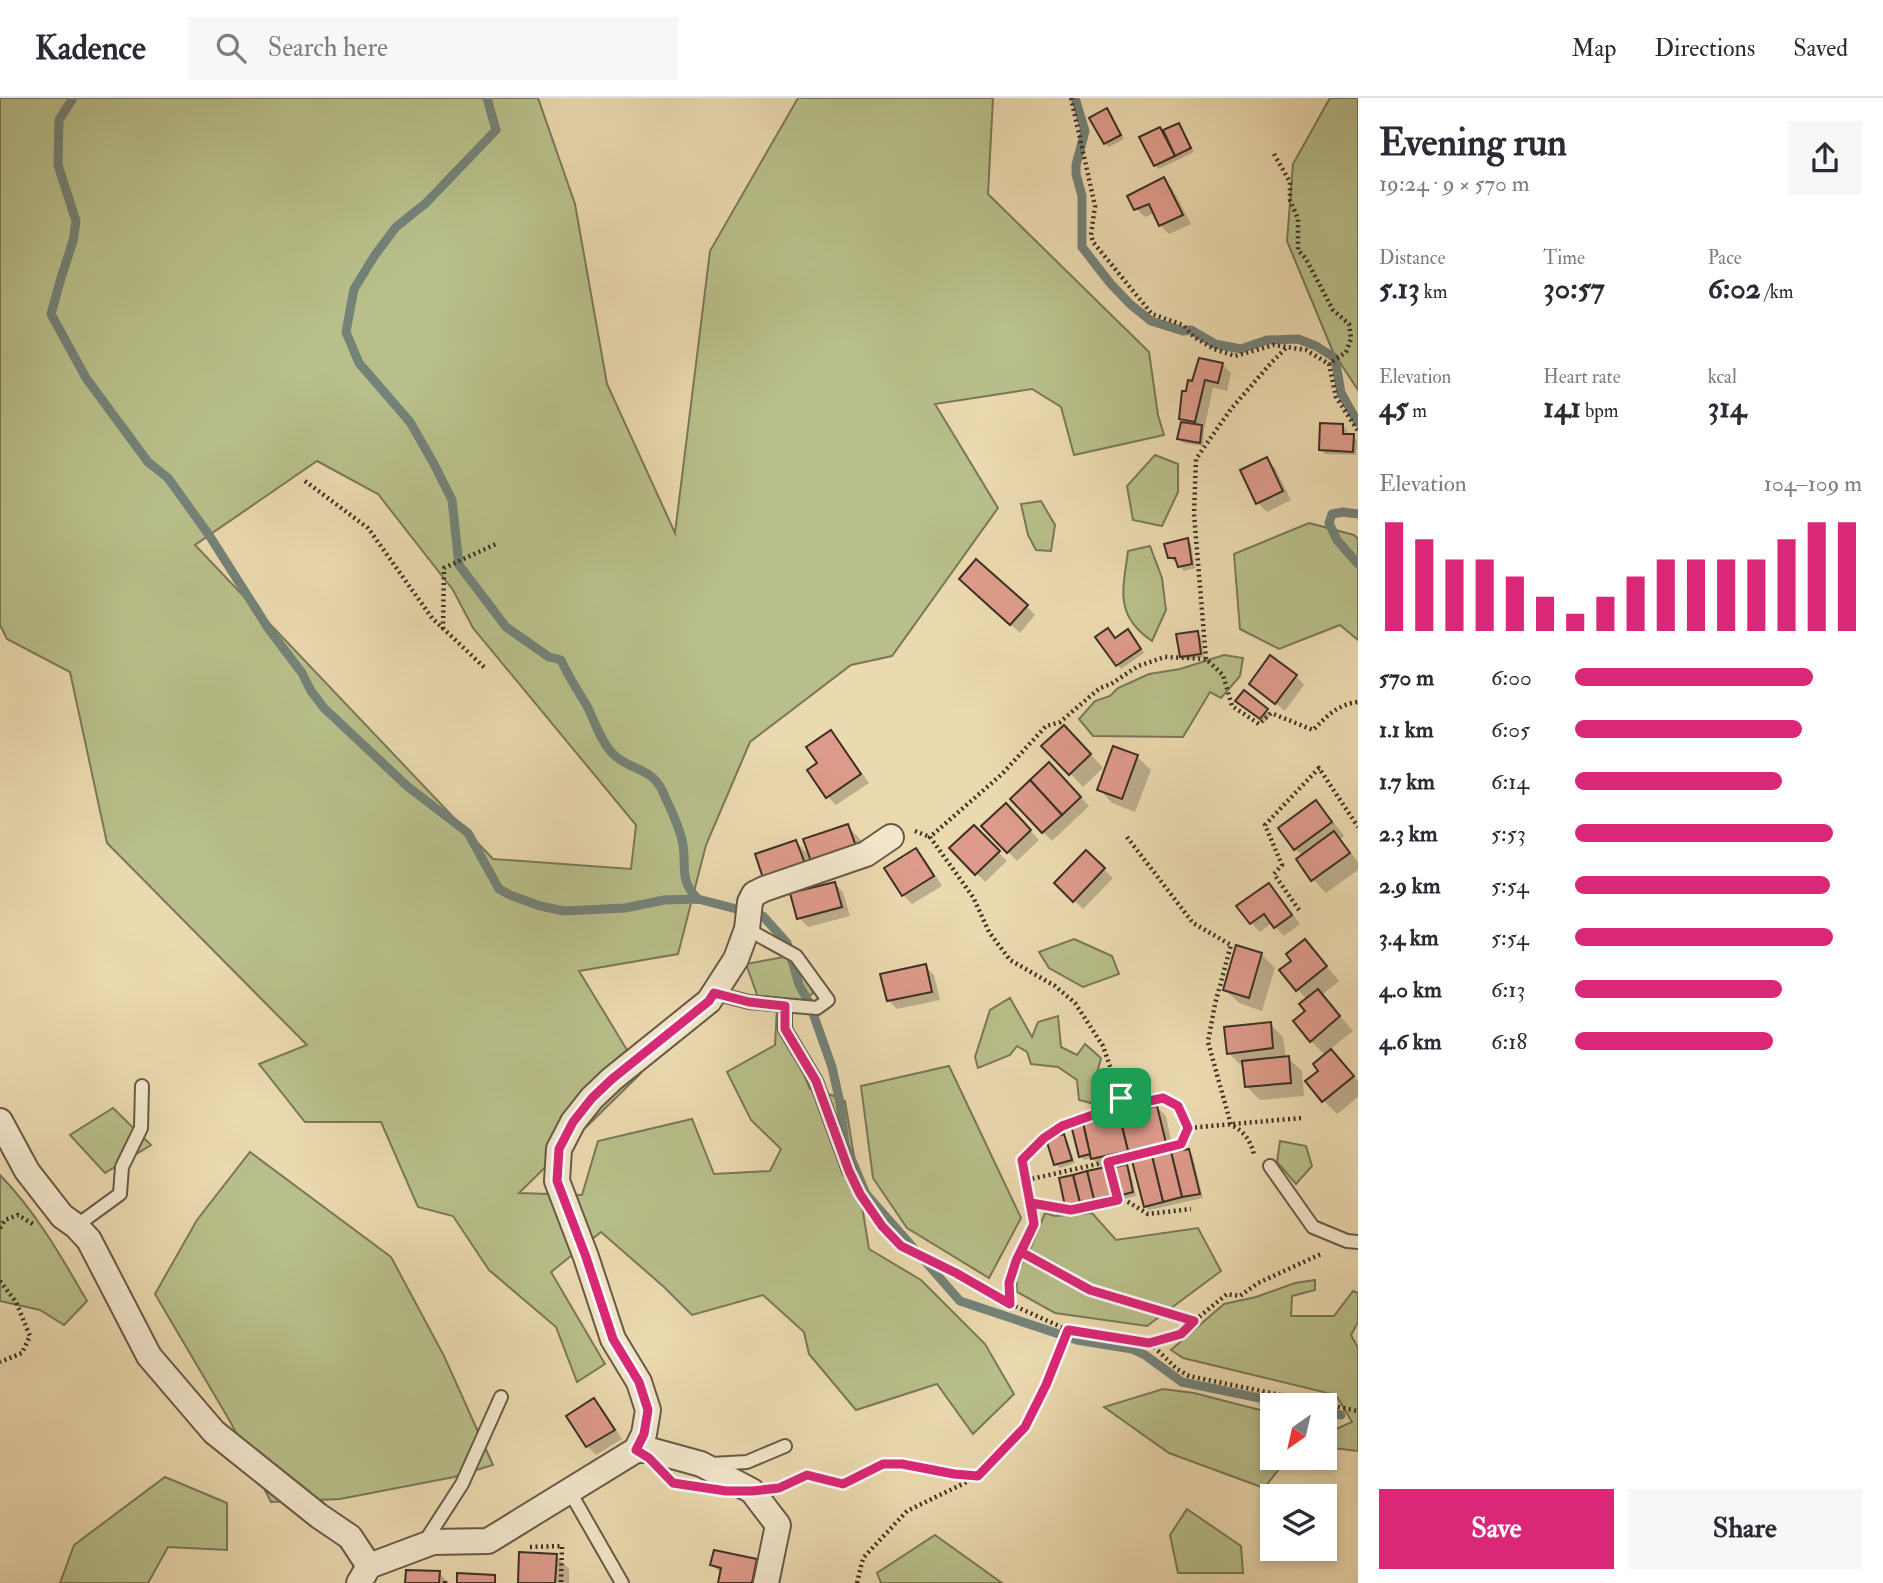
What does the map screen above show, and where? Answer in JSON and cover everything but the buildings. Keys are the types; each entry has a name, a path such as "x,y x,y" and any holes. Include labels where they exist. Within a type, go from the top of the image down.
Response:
{"street":[{"path":"0,1121 27,1171 62,1216 89,1240 149,1356 214,1432 319,1516 350,1537 364,1575 433,1542 488,1541 636,1450 644,1434 648,1410 639,1382 613,1339 557,1181 559,1149 573,1122 612,1079 709,1001 736,959 747,929 750,902 754,894 866,854 891,837"},
{"path":"636,1450 650,1450 701,1464 752,1491 778,1525 766,1583"}],"lane":[{"path":"714,993 749,1002 817,1008 828,1000 796,956 747,929"},
{"path":"785,1006 785,1029 816,1081 849,1171"},
{"path":"76,1226 120,1194 122,1167 141,1128 142,1086"},
{"path":"1270,1166 1313,1227 1347,1241 1358,1242"},
{"path":"422,1546 462,1484 501,1397"},
{"path":"701,1464 747,1462 785,1446"},
{"path":"570,1492 622,1583"}],"path":[{"path":"1071,98 1095,206 1091,235 1093,242 1152,314 1183,325 1194,337 1214,349 1235,356 1274,345 1306,349 1329,364 1336,397 1358,431"},
{"path":"1274,154 1290,182 1290,200 1298,219 1298,250 1306,259 1333,310 1349,324 1351,339 1346,352 1329,364"},
{"path":"1206,659 1194,513 1196,459 1231,409 1287,347"},
{"path":"305,481 368,528 432,618 485,668"},
{"path":"443,629 444,568 496,544"},
{"path":"1121,1098 1103,1046 1075,1003 1055,986 1010,960 989,932 973,897 930,837 1002,774 1046,726 1060,722 1100,688 1138,666 1165,657 1206,659 1223,675 1232,706 1259,724 1271,713 1312,730 1346,703 1358,702"},
{"path":"1299,910 1274,874 1282,864 1265,825 1319,768 1358,827"},
{"path":"1127,837 1193,923 1231,945 1208,1042 1231,1125"},
{"path":"1027,1180 1181,1144 1188,1128 1178,1106 1163,1098 1140,1103 1121,1098"},
{"path":"1010,1304 1009,1283 1034,1224 1022,1160 1044,1138 1062,1126 1104,1111 1121,1098"},
{"path":"1188,1128 1301,1118"},
{"path":"1231,1125 1240,1129 1252,1145 1257,1164"},
{"path":"1108,1162 1118,1200"},
{"path":"849,1171 860,1194 882,1226 901,1246 1067,1332 1149,1343 1181,1334 1227,1294 1240,1296 1258,1283 1327,1251 1318,1245"},
{"path":"1031,1203 1071,1210 1125,1200 1148,1214 1191,1209"},
{"path":"1021,1252 1090,1290 1194,1321"},
{"path":"0,1281 16,1302 30,1336 22,1353 0,1362"},
{"path":"858,1583 863,1558 907,1511 978,1476 1025,1427 1046,1385 1067,1332"},
{"path":"1149,1343 1177,1369 1189,1376 1358,1412"},
{"path":"752,1491 779,1488 807,1475 843,1484 883,1464 902,1464 978,1476"},
{"path":"488,1541 509,1547 562,1546 561,1583"}],"green space":[{"path":"0,98 538,98 575,204 607,384 675,533 710,251 798,98 993,98 988,194 1149,352 1158,415 1164,435 1074,455 1061,407 1032,389 935,404 998,508 892,656 851,665 750,742 706,845 678,954 579,971 641,1073 519,1193 582,1195 598,1141 692,1119 714,1174 770,1171 781,1149 751,1120 727,1072 775,1045 777,1008 759,1000 746,964 800,954 821,985 790,1015 795,1054 810,1089 845,1101 869,1249 921,1280 985,1344 1014,1394 973,1434 937,1384 856,1410 809,1354 804,1332 763,1295 692,1315 601,1232 551,1272 605,1364 577,1382 556,1327 489,1270 453,1216 418,1207 381,1122 305,1122 259,1064 307,1045 107,843 70,672 7,639 0,625","holes":["317,461 378,494 453,590 473,628 636,825 631,869 493,859 195,545"]},
{"path":"1330,98 1358,98 1358,390 1333,352 1287,241 1293,164"},
{"path":"1155,455 1178,464 1178,492 1162,526 1133,520 1127,486"},
{"path":"1041,501 1055,525 1051,551 1036,550 1028,535 1021,504"},
{"path":"1309,523 1354,535 1358,539 1358,640 1340,625 1279,649 1240,629 1234,554"},
{"path":"1150,546 1162,578 1166,610 1152,641 1140,631 1126,611 1123,590 1128,551"},
{"path":"1224,655 1243,658 1240,676 1221,698 1210,692 1183,737 1093,736 1079,719 1095,701 1110,696 1118,688 1149,674 1180,669"},
{"path":"1074,939 1112,956 1119,974 1083,987 1049,968 1039,952"},
{"path":"1010,998 1032,1037 1038,1022 1058,1016 1061,1047 1077,1055 1085,1044 1101,1058 1097,1073 1098,1091 1091,1103 1079,1100 1077,1080 1058,1067 1031,1064 1027,1052 1017,1046 1010,1055 978,1068 975,1057 990,1010"},
{"path":"949,1066 1021,1218 989,1278 907,1228 873,1178 861,1086"},
{"path":"113,1108 151,1145 105,1173 70,1135"},
{"path":"1280,1141 1306,1146 1312,1166 1296,1184 1277,1162"},
{"path":"250,1152 391,1257 444,1356 493,1465 454,1477 340,1499 271,1502 231,1423 155,1294 197,1220"},
{"path":"0,1175 36,1219 87,1301 64,1325 40,1310 0,1301"},
{"path":"1045,1213 1055,1216 1092,1213 1116,1240 1198,1228 1221,1271 1147,1326 1055,1313 1017,1292 1016,1275"},
{"path":"1315,1280 1315,1290 1292,1296 1291,1316 1334,1316 1353,1291 1358,1293 1358,1322 1351,1335 1358,1348 1358,1451 1337,1448 1337,1429 1352,1422 1337,1393 1183,1358 1171,1350 1224,1304 1256,1297 1295,1283"},
{"path":"1163,1389 1194,1393 1260,1410 1260,1470 1278,1470 1267,1484 1260,1484 1260,1487 1169,1453 1104,1407"},
{"path":"165,1477 227,1503 227,1550 168,1547 148,1583 60,1583 74,1545"},
{"path":"1187,1509 1241,1546 1243,1573 1178,1573 1170,1535"},
{"path":"935,1535 1002,1583 881,1583 877,1573"}],"waterway":[{"path":"73,98 59,120 58,165 76,221 73,241 51,314 86,378 148,462 168,478 324,708 407,786 468,833 499,889 510,895 564,911 625,908 664,900 698,899 763,916 787,943 799,985 809,1002 832,1067 845,1144 866,1194 960,1301 1077,1340 1132,1349 1145,1355 1182,1382 1260,1398"},
{"path":"487,98 496,130 426,203 396,227 375,255 354,289 346,332 359,363 410,422 452,500 459,565 506,627 549,657 561,660 612,753 652,777 662,790 682,840 687,885 698,899"},
{"path":"1075,98 1085,131 1076,165 1082,196 1082,247 1110,283 1151,321 1183,331 1191,330 1215,344 1241,349 1267,340 1298,339 1316,346 1335,358 1341,393 1358,423"},
{"path":"1358,514 1332,514 1329,523 1337,540 1358,564"},
{"path":"1337,1414 1341,1415"}],"route":[{"path":"1121,1098 1104,1111 1062,1126 1044,1138 1022,1160 1034,1224 1016,1261 1009,1283 1010,1304 901,1246 882,1226 860,1194 816,1081 785,1029 785,1006 749,1002 714,993 709,1001 592,1098 573,1122 559,1149 557,1181 613,1339 639,1382 648,1410 644,1434 636,1450 649,1458 673,1483 726,1491 779,1488 807,1475 843,1484 883,1464 902,1464 978,1476 1025,1427 1046,1385 1068,1330 1149,1343 1181,1334 1194,1321 1090,1290 1021,1252 1034,1224 1031,1203 1071,1210 1118,1200 1108,1162 1181,1144 1188,1128 1178,1106 1163,1098 1140,1103 1121,1098"}]}
